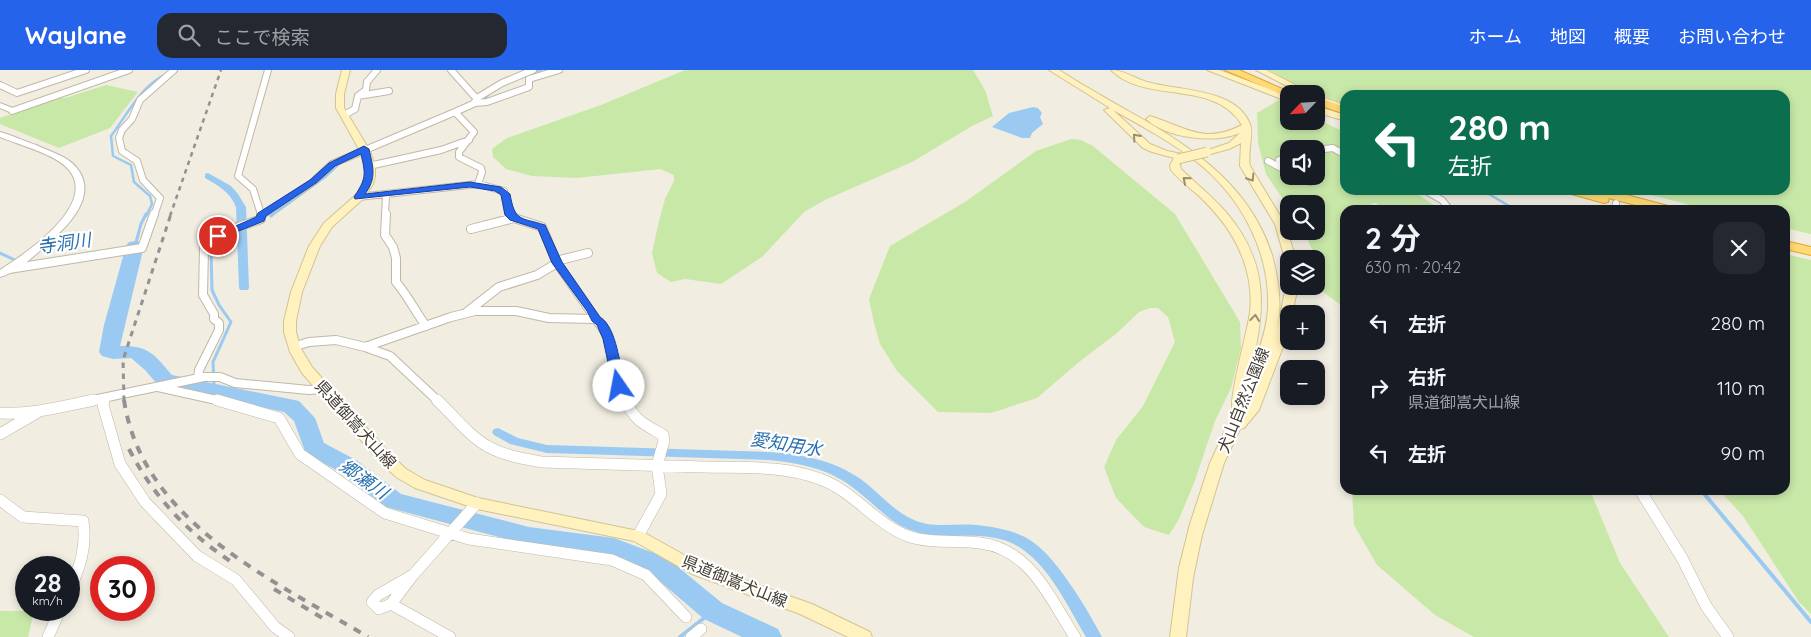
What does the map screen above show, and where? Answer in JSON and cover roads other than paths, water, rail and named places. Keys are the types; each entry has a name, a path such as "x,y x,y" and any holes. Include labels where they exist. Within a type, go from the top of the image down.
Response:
{"highway":[{"path":"1230,70 1280,90"},
{"path":"1242,70 1280,85"},
{"path":"1325,101 1340,107"},
{"path":"1325,110 1340,115"},
{"path":"1585,195 1612,205"},
{"path":"1612,195 1650,205"},
{"path":"1790,239 1811,244"},
{"path":"1790,245 1811,251"}],"main road":[{"name":"県道御嵩犬山線","path":"346,70 340,109 364,149 369,166 368,185 327,227 318,242 290,312 290,332 293,347 307,370 386,460 401,473 420,484 473,506 638,536 698,570 806,609 864,637"},
{"path":"1049,70 1112,113 1146,148 1162,154 1178,158 1232,145 1240,141 1246,129"},
{"name":"犬山自然公園線","path":"1053,70 1148,126 1201,162 1229,189 1256,226 1266,249 1272,274 1274,309 1263,354 1230,437 1216,464 1204,503 1191,550 1178,637"},
{"path":"1058,70 1135,112 1183,133 1217,137 1246,129"},
{"path":"1115,70 1132,80 1217,100 1241,114 1246,129 1242,157 1244,166 1280,224 1288,250"},
{"path":"1211,70 1280,96"},
{"path":"1260,70 1291,85"},
{"path":"1178,158 1175,165 1176,170 1211,202 1225,218 1248,256 1254,274 1258,298 1254,328 1238,391 1238,417"},
{"path":"1230,437 1252,410 1284,330 1290,295"}],"street":[{"path":"0,85 17,93 86,70"},
{"path":"0,115 129,70"},
{"path":"258,218 256,192 252,186 238,176 268,70"},
{"path":"344,115 355,110 358,96 366,90 368,82 377,70"},
{"path":"451,70 475,100 487,102 529,87 529,80 559,70"},
{"path":"201,378 200,370 219,330 219,323 214,319 214,314 203,295 204,249 218,236 258,218 313,182 332,164 455,112 502,84 533,70"},
{"path":"8,269 103,253 128,252 142,248 160,198 157,192 143,180 137,161 122,152 119,138 122,130 132,119 140,100 173,72"},
{"path":"358,96 388,91"},
{"path":"0,106 12,111"},
{"path":"455,112 474,132 470,140 459,152 459,157 481,168 478,184"},
{"path":"0,134 63,161 73,168 81,188 78,202 70,216 51,237 8,269"},
{"path":"369,166 441,150 459,142 470,140"},
{"path":"1325,149 1333,148 1340,152"},
{"path":"1268,160 1280,167"},
{"path":"358,197 386,195 445,186 478,184 504,191 506,208 514,218 542,227 557,262 592,311 595,319"},
{"path":"386,195 386,235 395,246 397,259 396,282 407,295 412,307 426,326"},
{"path":"1433,195 1442,200 1446,205"},
{"path":"471,229 476,226 500,223 514,218"},
{"path":"467,312 499,287 537,275 557,262 588,253"},
{"path":"366,347 467,312 516,311 549,318 595,319 602,323 608,339 619,386 626,402 641,423 663,435 663,443 657,465 661,494 638,536"},
{"path":"293,347 309,342 336,340 366,347 390,356 481,442 501,453 529,461 798,471 818,477 855,498 883,523 915,538 976,542 999,546 1019,558 1033,571 1075,637"},
{"path":"0,413 13,414 40,410 201,378 220,377 244,384 309,390 325,389"},
{"path":"161,387 211,398 279,418 285,423 295,448 308,461 385,513 448,534 549,552 612,560 646,574 686,617"},
{"path":"104,398 103,405 120,464 145,502 197,556 236,580 275,627 289,637"},
{"path":"0,434 40,410"},
{"path":"1643,495 1682,558 1706,606 1728,637"},
{"path":"0,500 23,517 83,521 86,535 80,563"},
{"path":"413,575 378,595 372,602 374,606 379,609 391,604 413,575 473,506"},
{"path":"391,604 450,637"},
{"path":"48,637 55,621"},
{"path":"691,637 701,629"}],"water":[{"path":"1033,107 1038,108 1042,113 1040,117 1043,124 1032,133 1030,138 1022,138 992,127 1009,113"}],"waterway":[{"path":"532,72 541,70"},
{"name":"愛知用水","path":"146,216 152,204 150,196 134,182 131,165 113,156 111,136 142,93 150,85 167,74"},
{"path":"484,99 489,94"},
{"path":"273,214 271,216 325,177 340,163"},
{"name":"愛知用水","path":"208,176 232,192 241,207 244,288"},
{"path":"1490,195 1508,205"},
{"path":"132,247 135,246 146,214"},
{"path":"210,388 214,384 213,362 231,322 219,305 212,290 211,249 213,245"},
{"name":"郷瀬川","path":"135,246 114,325 109,352 136,352 152,365 165,380 291,406 304,418 314,448 348,466 394,501 529,536 614,548 658,565 713,611 768,637"},
{"name":"寺洞川","path":"0,253 17,261"},
{"name":"愛知用水","path":"498,432 514,441 547,449 768,456 812,462 834,470 854,481 899,519 917,527 930,530 963,530 994,533 1010,537 1025,544 1040,556 1049,567 1094,637"},
{"path":"1705,495 1811,622"},
{"path":"680,637 713,611"}],"railway":[{"path":"170,216 221,70"},
{"path":"124,401 123,360 171,214"},
{"path":"124,400 136,443 156,480 184,514 217,543 254,569 368,637"},
{"path":"129,449 150,484 175,514 203,541 236,565"},
{"path":"274,589 329,622"}]}
